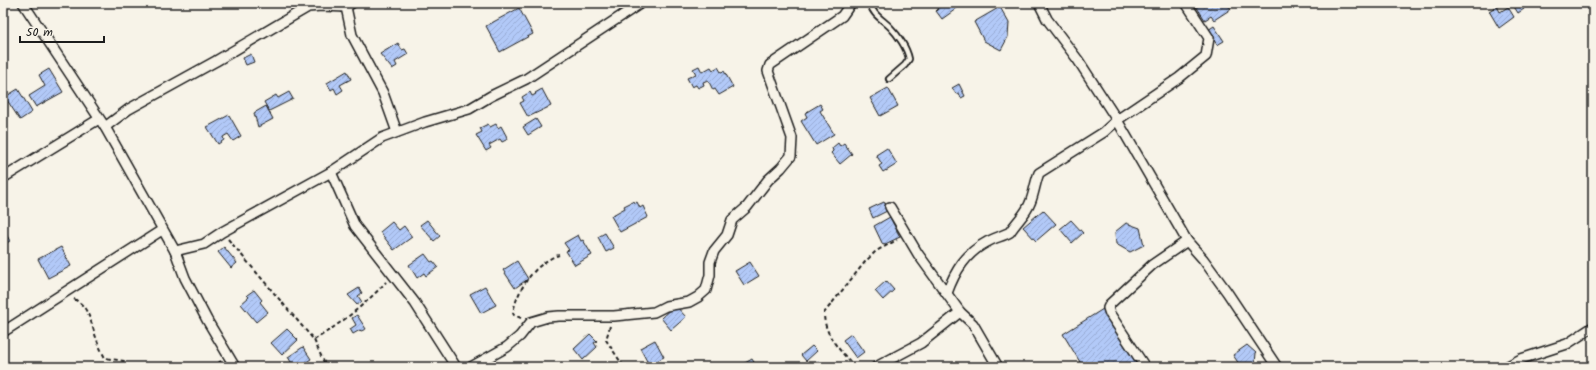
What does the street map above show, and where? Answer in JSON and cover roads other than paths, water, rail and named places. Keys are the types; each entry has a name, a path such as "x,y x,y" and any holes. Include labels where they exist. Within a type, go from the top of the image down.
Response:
{"street":[{"path":"23,3 98,119 105,127 175,251 185,278 207,320 235,367"},
{"path":"175,251 204,244 222,232 331,172 382,138 425,122 469,109 526,78 640,3"},
{"path":"471,367 507,346 520,336 531,322 559,316 614,316 654,312 666,306 689,302 706,290 710,275 710,262 714,251 727,235 732,220 747,207 768,180 791,156 792,138 768,71 770,65 842,16 851,3"},
{"path":"1039,3 1047,19 1078,60 1117,120 1187,241 1203,259 1227,292 1277,367"},
{"path":"947,293 953,275 970,254 988,241 1010,232 1015,222 1024,214 1030,204 1039,173 1104,132 1117,120 1180,78 1206,56 1209,38 1186,3"},
{"path":"105,127 130,109 308,7 322,4 349,5 352,35 384,93 397,132"},
{"path":"3,178 98,119"},
{"path":"331,172 355,226 394,274 415,303 456,367"},
{"path":"890,207 918,254 960,312 973,324 998,367"},
{"path":"3,332 65,294 162,230"},
{"path":"1144,367 1110,314 1108,308 1110,304 1152,265 1187,241"},
{"path":"876,367 921,343 960,312"},
{"path":"1506,367 1521,359 1567,344 1593,327"}],"lane":[{"path":"870,3 871,9 891,28 908,52 909,59 905,65 889,79"}]}
